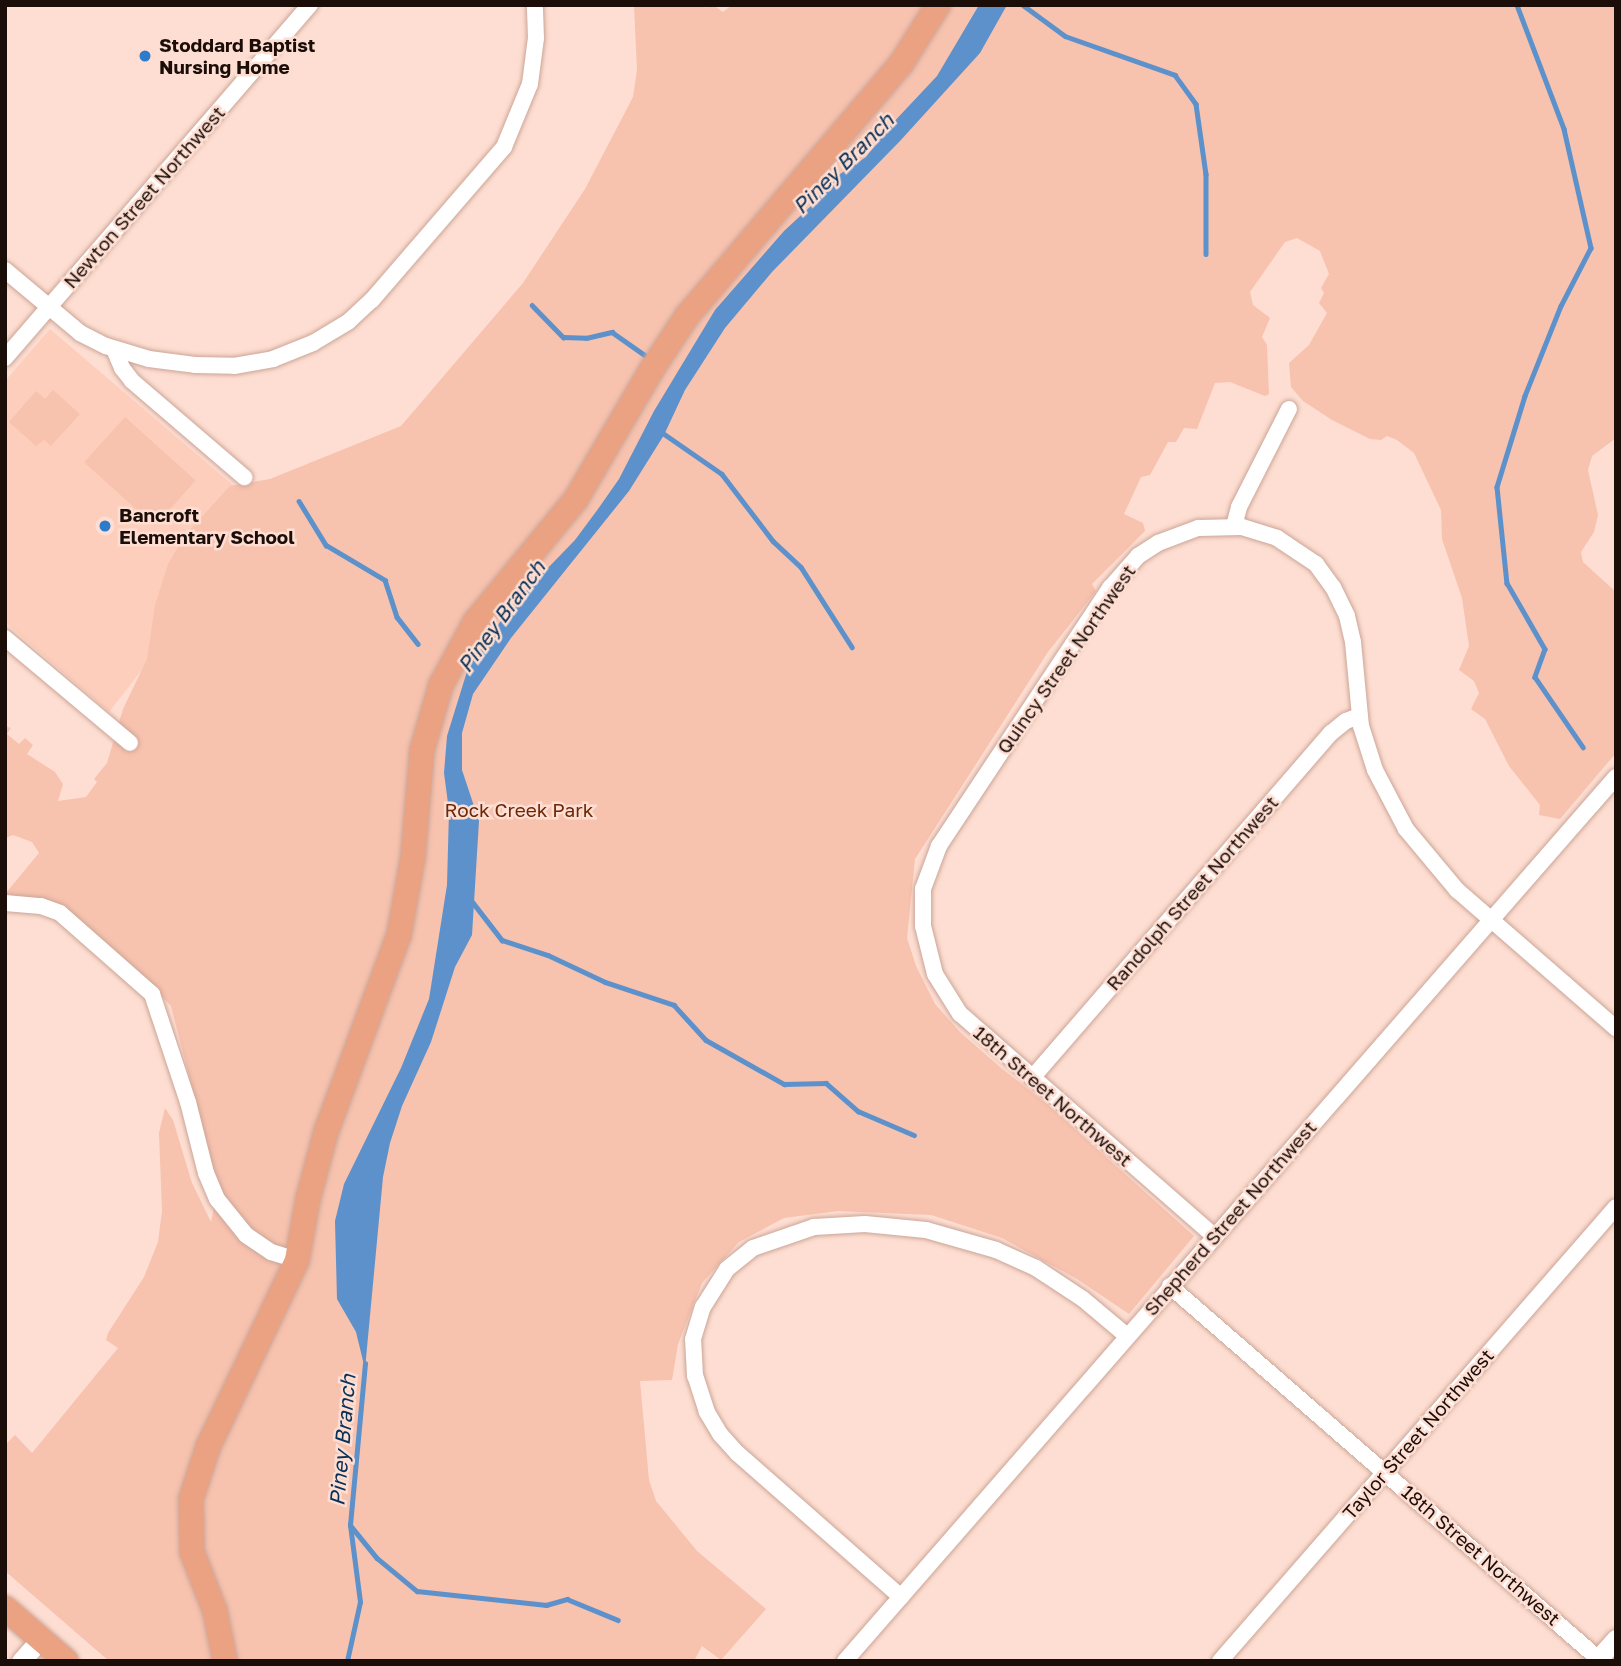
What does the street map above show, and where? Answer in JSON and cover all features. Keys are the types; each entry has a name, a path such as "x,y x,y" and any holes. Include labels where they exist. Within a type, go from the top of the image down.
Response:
{"main road":[{"path":"225,1661 215,1611 192,1552 191,1499 208,1447 297,1260 308,1199 323,1144 399,935 412,867 424,737 453,659 489,603 576,499 652,369 694,307 895,71 938,5"},
{"path":"5,1608 66,1661"}],"street":[{"name":"Newton Street Northwest","path":"5,358 310,5"},
{"path":"5,270 80,333 114,349 186,365 244,365 305,347 354,317 398,272 488,168 507,141 530,84 536,38 535,5"},
{"path":"114,349 122,368 132,381 244,477"},
{"path":"1234,526 1239,507 1289,409"},
{"name":"Quincy Street Northwest","path":"923,933 923,889 935,852 1110,588 1139,556 1169,538 1204,527 1234,526 1261,531 1287,543 1315,564 1333,587 1351,631 1359,716 1375,770 1406,829 1442,875 1616,1028"},
{"path":"5,638 130,743"},
{"name":"Randolph Street Northwest","path":"1032,1078 1331,733 1359,716"},
{"name":"Shepherd Street Northwest","path":"845,1661 1616,776"},
{"path":"5,903 41,906 60,914 152,994 188,1101 206,1173 217,1199 246,1236 271,1252 297,1260"},
{"name":"18th Street Northwest","path":"923,933 935,974 950,1001 975,1029 1214,1236"},
{"name":"Taylor Street Northwest","path":"1220,1661 1616,1207"},
{"path":"901,1597 737,1453 713,1423 695,1376 694,1339 703,1307 727,1269 753,1248 814,1227 865,1223 926,1230 996,1250 1036,1268 1083,1299 1127,1336"},
{"name":"18th Street Northwest","path":"1170,1286 1385,1471 1598,1660"},
{"path":"21,1661 41,1639"},
{"path":"1598,1660 1616,1639"}],"shaded area":[{"name":"Bancroft Elementary School","path":"50,329 242,493 148,662 109,712 5,622 5,381"}],"green space":[{"name":"Rock Creek Park","path":"634,5 703,5 706,8 706,5 713,5 723,12 732,5 1616,5 1616,438 1592,456 1588,470 1598,515 1594,532 1581,552 1583,562 1616,592 1616,753 1560,819 1539,815 1540,805 1509,766 1485,719 1471,709 1479,693 1474,681 1459,670 1469,646 1462,598 1442,539 1441,510 1414,453 1397,440 1387,436 1381,440 1370,439 1332,420 1303,401 1291,387 1289,363 1309,345 1327,313 1319,303 1324,293 1321,288 1329,274 1320,251 1297,238 1285,242 1250,292 1253,305 1270,318 1262,337 1267,345 1269,394 1265,396 1230,382 1215,383 1197,429 1184,428 1176,442 1168,442 1150,475 1141,477 1124,514 1143,523 1145,531 1092,584 1096,591 1048,652 915,859 907,938 916,966 935,1004 960,1032 1047,1104 1194,1236 1129,1314 1077,1279 1002,1238 931,1215 838,1211 784,1218 739,1242 702,1283 678,1344 672,1380 640,1381 649,1480 656,1501 697,1551 766,1609 721,1660 702,1646 694,1661 109,1661 5,1571 5,1445 15,1435 32,1453 118,1348 106,1340 108,1333 144,1277 158,1242 162,1211 159,1133 165,1108 173,1120 192,1183 211,1222 218,1188 171,1006 128,962 67,910 5,894 39,853 32,842 13,835 5,838 5,726 11,728 7,734 19,744 25,738 33,745 27,754 55,772 63,784 58,801 86,797 97,782 94,779 107,763 123,709 147,659 155,605 168,564 185,535 230,486 270,479 401,426 523,283 585,189 633,97 637,70"},
{"path":"53,390 80,414 51,446 44,440 36,446 9,422 36,391 45,399"},
{"path":"125,417 196,481 155,526 84,462"}],"water":[{"path":"979,5 1007,5 980,53 900,141 772,272 725,328 685,390 664,435 629,491 511,638 473,694 462,733 462,770 479,821 472,935 455,967 431,1042 402,1106 390,1143 383,1177 365,1369 356,1332 337,1299 335,1221 344,1184 401,1068 429,999 447,885 449,811 444,773 447,736 469,665 513,604 575,540 619,479 654,411 715,310 834,178 866,157 890,126 937,76"}],"waterway":[{"path":"1023,5 1065,36 1175,75 1196,104 1206,174 1206,254"},
{"path":"1517,5 1564,129 1591,248 1561,306 1525,396 1497,487 1507,583 1545,649 1535,677 1583,747"},
{"path":"532,305 563,337 586,338 612,332 649,358"},
{"path":"660,431 722,474 773,541 801,567 852,647"},
{"path":"299,501 326,545 385,580 397,617 418,644"},
{"path":"471,900 502,940 548,955 605,982 674,1005 706,1040 784,1084 826,1083 858,1111 914,1135"},
{"name":"Piney Branch","path":"347,1661 360,1602 350,1525 365,1364"},
{"path":"351,1526 377,1558 417,1591 546,1605 567,1599 618,1620"}],"place":[{"name":"Stoddard Baptist Nursing Home","path":"145,56"},
{"name":"Bancroft Elementary School","path":"105,526"}]}
